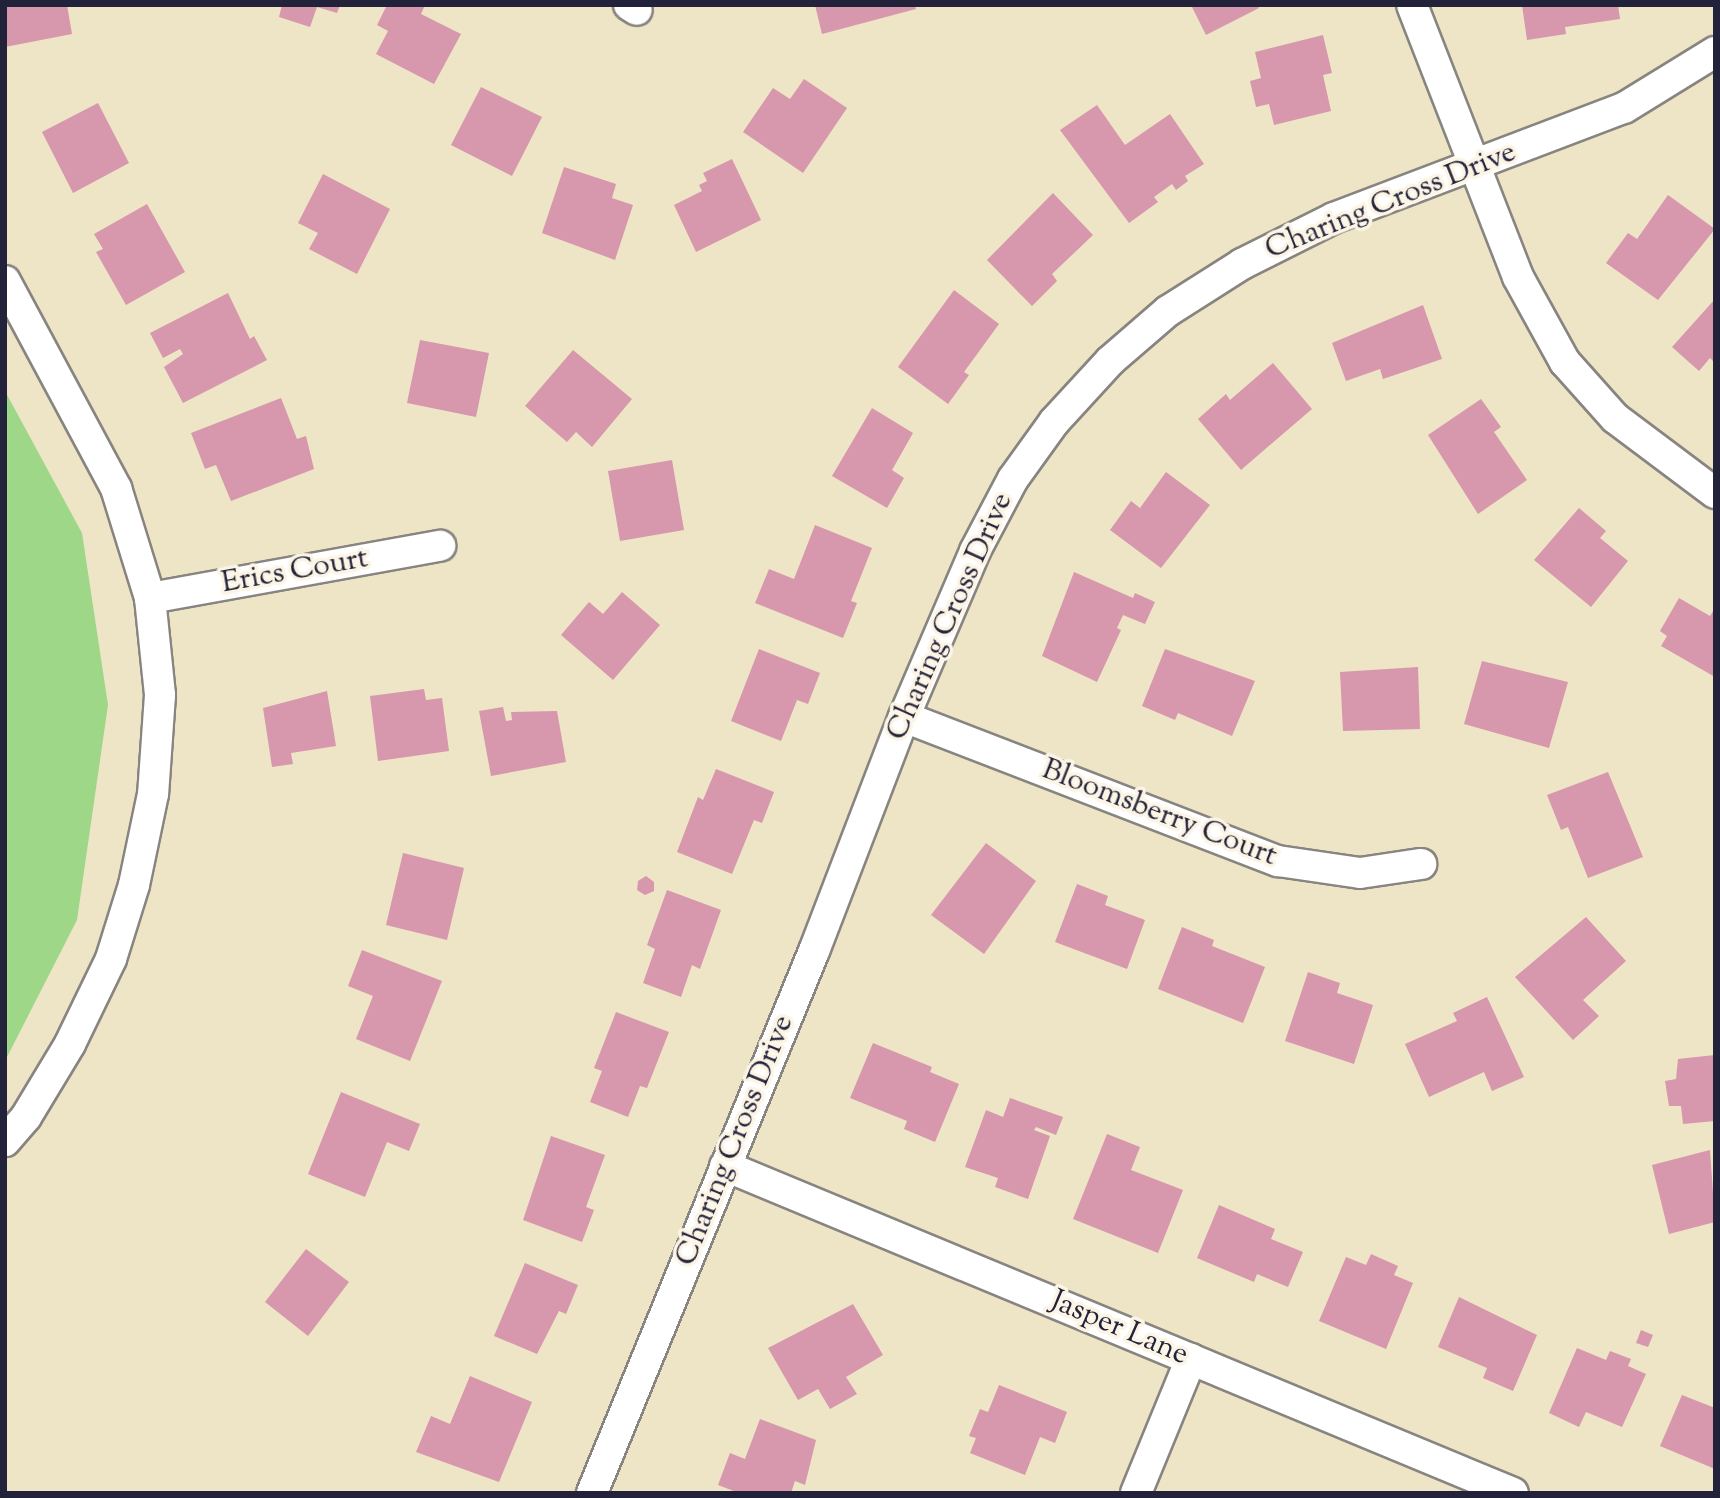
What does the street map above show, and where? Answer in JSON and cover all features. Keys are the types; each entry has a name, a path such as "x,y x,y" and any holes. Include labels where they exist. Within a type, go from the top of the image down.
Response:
{"street":[{"path":"1412,5 1473,168 1518,277 1565,362 1615,418 1715,493"},
{"name":"Charing Cross Drive","path":"592,1493 904,717 975,551 1013,479 1054,422 1110,361 1168,311 1241,264 1334,218 1473,168 1624,108 1715,52"},
{"path":"5,281 116,488 150,598 160,695 153,794 134,885 111,958 70,1044 26,1117 5,1141"},
{"name":"Erics Court","path":"150,598 440,546"},
{"name":"Bloomsberry Court","path":"904,717 1278,861 1360,873 1421,864"},
{"name":"Jasper Lane","path":"725,1166 1513,1493"},
{"path":"1136,1493 1191,1359"}],"green space":[{"path":"5,391 82,533 108,705 77,920 5,1061"}],"building":[{"path":"5,5 67,5 72,34 5,47"},
{"path":"282,5 340,5 337,13 317,7 310,27 279,17"},
{"path":"387,5 425,5 421,14 461,34 434,84 376,54 388,31 377,25"},
{"path":"815,5 915,5 916,9 822,34"},
{"path":"1191,5 1257,5 1259,8 1206,35"},
{"path":"1522,5 1618,5 1620,19 1565,27 1566,34 1527,40"},
{"path":"1323,35 1332,73 1323,75 1331,111 1274,125 1269,104 1256,107 1250,81 1261,78 1255,52"},
{"path":"804,79 847,108 803,173 743,132 773,88 790,99"},
{"path":"481,87 542,117 512,176 451,145"},
{"path":"98,103 129,163 73,193 42,132"},
{"path":"1097,105 1125,145 1170,114 1204,164 1185,176 1188,181 1176,190 1172,184 1154,197 1158,202 1129,223 1060,130"},
{"path":"732,159 761,220 696,252 674,205 702,191 699,185 707,181 703,173"},
{"path":"564,167 616,184 612,198 633,205 615,260 542,233"},
{"path":"323,174 390,209 357,274 309,249 318,233 298,223"},
{"path":"1053,193 1093,235 1052,274 1057,281 1032,306 987,260"},
{"path":"1668,195 1715,229 1658,300 1606,263 1628,233 1637,239"},
{"path":"147,204 185,272 126,305 96,252 103,249 94,234"},
{"path":"954,290 999,324 964,372 969,375 948,404 898,367"},
{"path":"228,293 250,339 254,336 267,360 183,403 164,367 183,354 180,349 163,358 150,333"},
{"path":"1715,299 1715,363 1710,358 1699,371 1672,347"},
{"path":"1423,305 1442,359 1383,379 1380,369 1346,381 1332,343"},
{"path":"420,340 489,353 476,417 407,403"},
{"path":"573,350 632,399 592,447 576,432 567,442 525,406"},
{"path":"1273,363 1312,409 1241,470 1198,419 1226,394 1230,400"},
{"path":"281,398 297,439 306,436 314,469 231,501 216,465 205,469 191,433"},
{"path":"1481,399 1501,427 1494,432 1527,480 1478,514 1428,435"},
{"path":"872,408 913,433 892,470 904,478 887,508 832,476"},
{"path":"672,460 684,530 620,541 608,471"},
{"path":"1166,472 1210,505 1161,568 1110,530 1131,501 1140,508"},
{"path":"1579,508 1606,531 1600,538 1628,561 1591,607 1534,560"},
{"path":"815,525 872,548 851,601 857,603 843,638 755,603 769,569 794,579"},
{"path":"1074,572 1133,598 1135,593 1155,602 1145,624 1123,615 1117,628 1121,630 1097,682 1042,656"},
{"path":"622,592 660,625 613,680 561,635 589,602 603,614"},
{"path":"1679,598 1710,616 1715,608 1715,677 1661,646 1667,636 1660,631"},
{"path":"759,649 820,673 808,704 797,700 781,741 731,721"},
{"path":"1165,649 1255,681 1232,736 1178,713 1175,720 1142,706"},
{"path":"1482,661 1568,682 1549,748 1464,724"},
{"path":"1418,667 1420,729 1343,731 1340,672"},
{"path":"424,689 426,700 442,698 449,751 378,761 370,696"},
{"path":"327,691 336,746 291,753 293,764 272,767 263,708"},
{"path":"503,707 506,721 512,720 511,712 557,711 566,762 491,776 479,711"},
{"path":"716,769 774,792 762,823 754,820 732,874 677,852 698,797 703,800"},
{"path":"1608,772 1643,857 1588,878 1568,827 1561,830 1547,795"},
{"path":"986,843 1036,881 984,954 931,915"},
{"path":"403,853 464,868 447,940 386,925"},
{"path":"646,876 654,882 654,891 645,895 637,890 638,881"},
{"path":"1077,884 1108,896 1105,905 1145,920 1127,969 1055,942"},
{"path":"667,890 721,910 700,969 692,965 681,997 643,983 655,949 647,945"},
{"path":"1586,917 1626,961 1583,1000 1599,1016 1573,1040 1515,977"},
{"path":"1182,927 1214,940 1212,946 1265,967 1243,1023 1158,989"},
{"path":"362,950 442,981 410,1061 356,1039 373,996 348,986"},
{"path":"1308,972 1340,983 1337,993 1373,1005 1354,1064 1285,1041"},
{"path":"1487,997 1524,1077 1492,1091 1484,1072 1429,1097 1405,1044 1457,1021 1453,1013"},
{"path":"616,1012 669,1032 647,1088 640,1086 628,1117 590,1102 602,1071 594,1068"},
{"path":"873,1043 932,1067 930,1072 959,1084 935,1142 904,1129 907,1121 850,1098"},
{"path":"1715,1055 1715,1121 1683,1124 1681,1106 1669,1106 1665,1081 1676,1079 1678,1059"},
{"path":"341,1092 420,1124 409,1151 387,1142 365,1197 308,1174"},
{"path":"1010,1098 1063,1117 1056,1135 1036,1127 1034,1130 1050,1136 1028,1199 995,1187 998,1178 965,1167 986,1110 1003,1117"},
{"path":"1107,1134 1140,1147 1131,1170 1183,1190 1158,1253 1073,1219"},
{"path":"551,1136 605,1155 586,1207 594,1210 582,1242 523,1220"},
{"path":"1710,1150 1715,1222 1669,1234 1652,1165"},
{"path":"1219,1205 1275,1229 1271,1239 1303,1252 1288,1287 1257,1274 1254,1282 1197,1258"},
{"path":"306,1249 349,1282 308,1336 265,1302"},
{"path":"1371,1254 1398,1266 1394,1275 1413,1283 1386,1349 1319,1321 1346,1257 1366,1265"},
{"path":"525,1263 578,1285 566,1314 559,1311 537,1354 494,1336"},
{"path":"1459,1297 1537,1335 1513,1391 1483,1378 1487,1368 1438,1347"},
{"path":"853,1304 883,1355 846,1377 857,1394 830,1409 818,1389 798,1400 768,1348"},
{"path":"1641,1330 1653,1335 1648,1347 1636,1343"},
{"path":"1577,1348 1606,1360 1610,1351 1631,1359 1628,1366 1646,1374 1622,1427 1586,1412 1579,1427 1549,1413"},
{"path":"470,1376 532,1402 499,1482 416,1452 431,1416 450,1424"},
{"path":"999,1385 1067,1412 1055,1443 1040,1437 1025,1475 970,1453 976,1438 969,1436 980,1409 988,1412"},
{"path":"1682,1395 1715,1408 1715,1469 1660,1446"},
{"path":"760,1419 816,1440 805,1485 795,1481 791,1493 739,1493 718,1485 730,1453 745,1459"}]}
